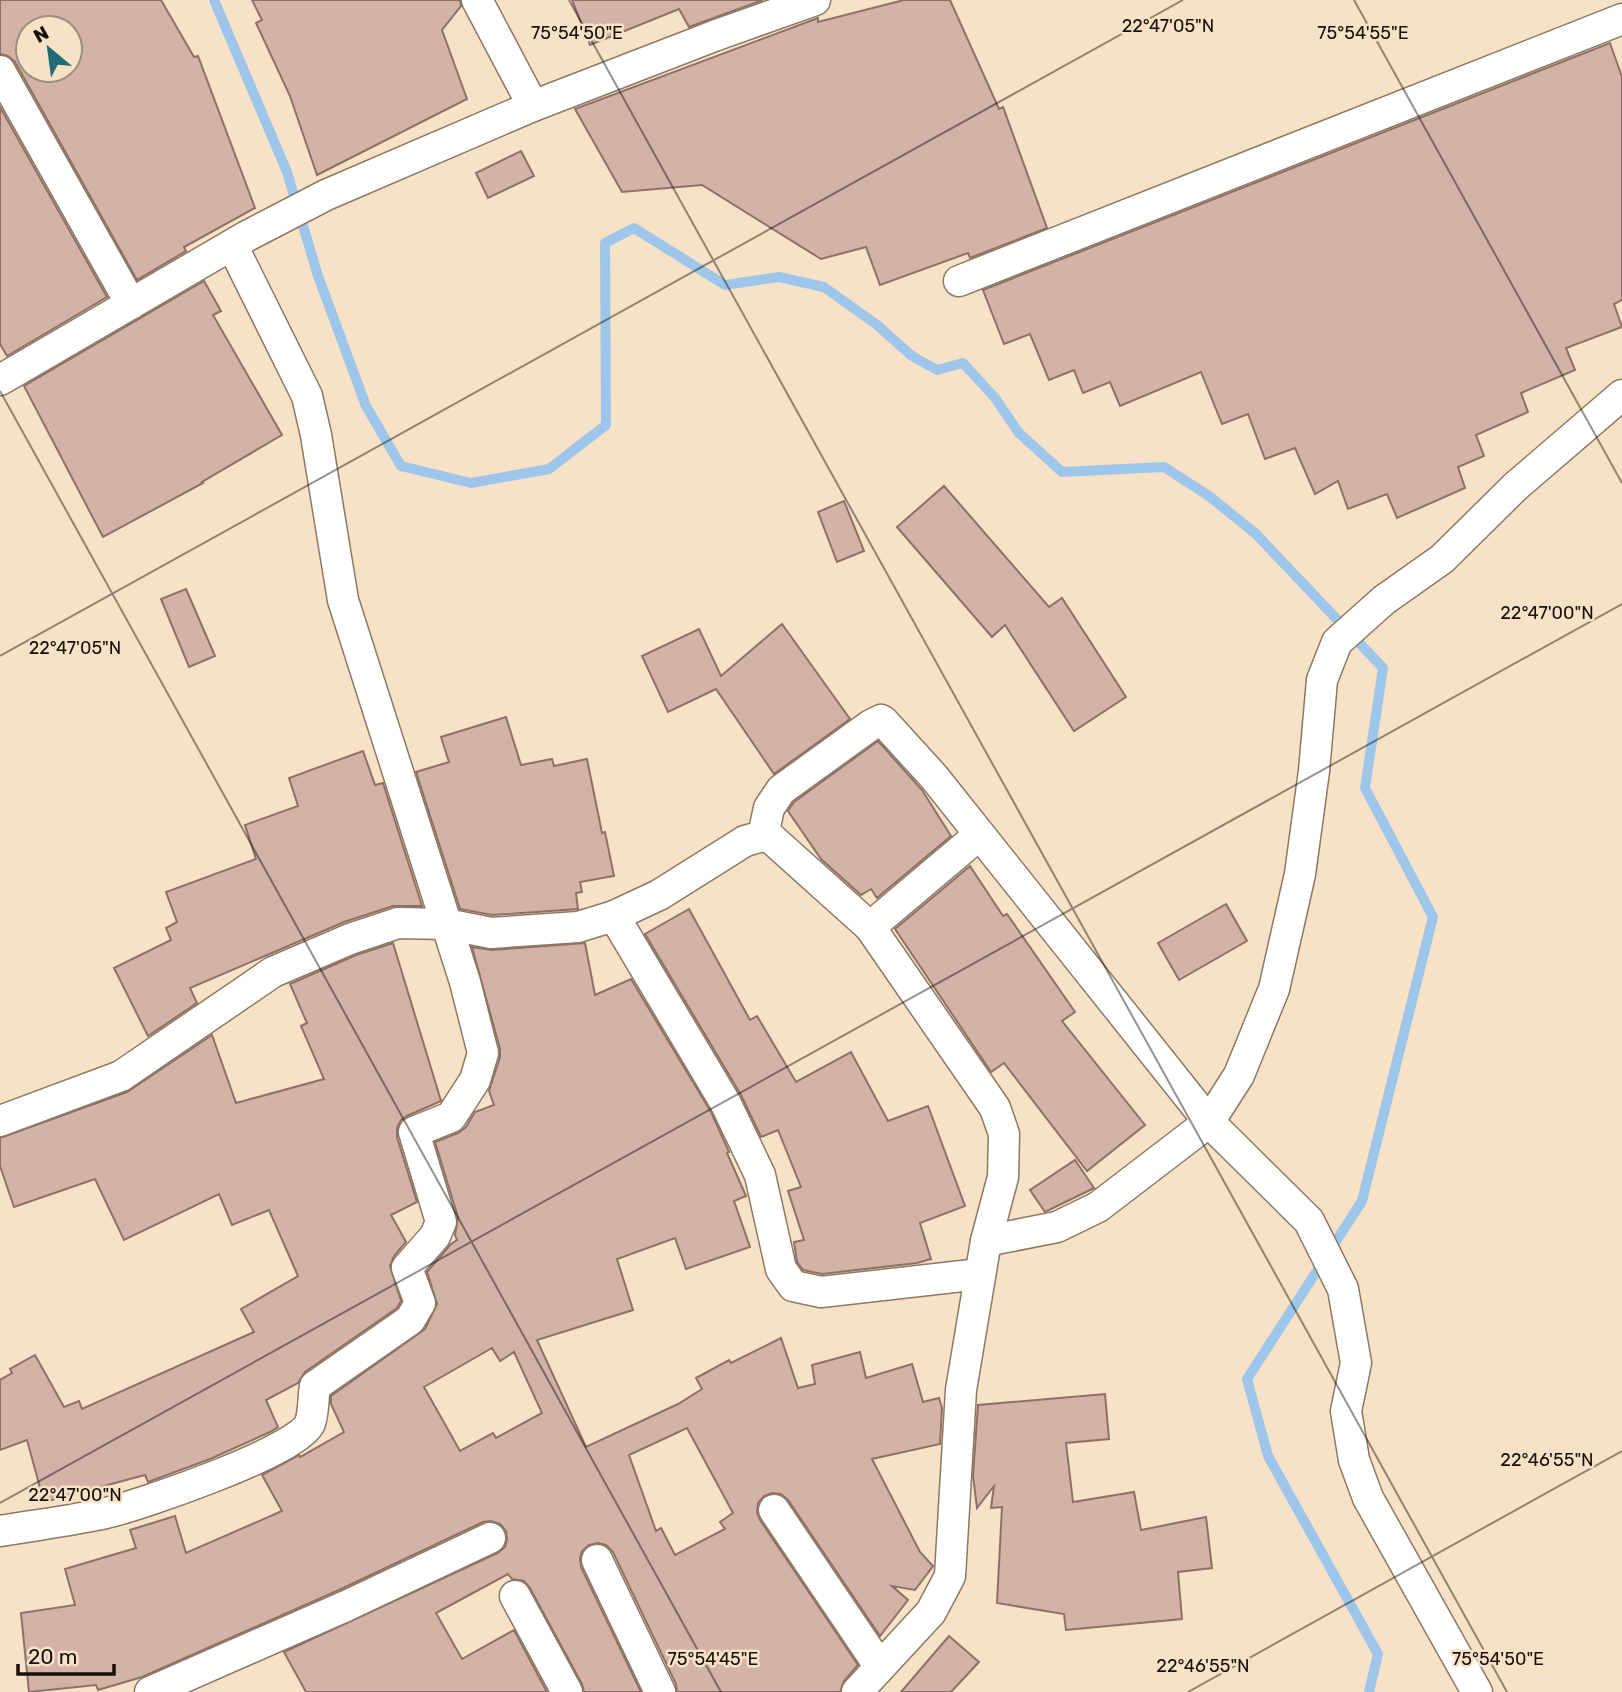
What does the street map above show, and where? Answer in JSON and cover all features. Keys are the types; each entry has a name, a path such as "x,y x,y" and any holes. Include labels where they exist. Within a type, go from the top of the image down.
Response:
{"street":[{"path":"477,0 533,106"},
{"path":"0,380 240,240 326,195 533,106 815,0"},
{"path":"959,281 1622,19"},
{"path":"0,71 131,304"},
{"path":"0,1531 107,1513 209,1479 266,1454 301,1434 310,1424 315,1385 410,1320 420,1303 407,1269 435,1236 441,1222 414,1132 451,1117 475,1080 483,1053 465,982 344,600 317,435 307,396 240,240"},
{"path":"986,1241 1057,1227 1098,1207 1209,1122 1239,1075 1274,989 1300,874 1314,771 1322,680 1337,642 1384,600 1442,559 1516,486 1622,395"},
{"path":"763,836 769,808 780,790 881,720 889,725 934,777 1209,1122 1309,1221 1343,1289 1356,1363 1346,1411 1354,1460 1368,1498 1477,1692"},
{"path":"870,927 979,835"},
{"path":"0,1121 121,1076 273,972 308,956 398,923 446,924 491,933 578,927 614,916 659,895 745,841 763,836 772,839 870,927 995,1108 1004,1134 1003,1177 986,1241 961,1390 950,1576 931,1612 857,1692"},
{"path":"614,916 726,1104 760,1175 781,1269 793,1286 821,1292 980,1274"},
{"path":"774,1510 880,1667"},
{"path":"150,1692 346,1606 490,1538"},
{"path":"597,1560 660,1692"},
{"path":"515,1597 567,1692"}],"building":[{"path":"0,0 161,0 194,57 198,56 255,208 184,247 186,251 137,280 27,84 84,84 84,14 14,14 14,61 0,54"},
{"path":"252,0 460,0 461,6 442,30 467,99 317,175 290,96 256,23 262,20"},
{"path":"572,0 763,0 689,27 679,9 590,45"},
{"path":"904,0 950,0 999,109 1003,107 1047,228 970,258 968,253 880,285 866,247 821,259 702,185 622,192 575,109 818,18 818,22"},
{"path":"1610,43 1622,77 1622,300 1614,304 1622,327 1566,348 1575,370 1521,393 1528,412 1476,435 1484,456 1458,467 1465,488 1397,518 1387,494 1348,509 1338,481 1315,494 1295,448 1265,459 1248,414 1222,424 1201,372 1120,406 1110,382 1083,393 1074,370 1049,380 1030,334 1004,344 983,290"},
{"path":"0,107 107,297 7,356 0,344"},
{"path":"521,151 534,176 488,198 476,173"},
{"path":"204,281 221,311 213,315 282,435 203,483 103,537 24,386"},
{"path":"944,486 1049,607 1062,598 1126,697 1074,731 1005,625 992,637 897,527"},
{"path":"844,501 864,551 837,562 818,512"},
{"path":"186,589 215,656 189,667 161,599"},
{"path":"782,624 850,719 774,774 716,689 668,712 642,656 699,629 721,676"},
{"path":"506,717 521,765 552,759 554,766 587,759 614,876 580,882 582,892 576,893 578,909 492,915 460,909 416,772 449,762 441,737"},
{"path":"878,741 922,790 951,836 877,898 871,889 861,895 821,859 788,811 794,802"},
{"path":"363,751 375,785 383,783 422,906 393,906 344,922 190,988 197,1003 148,1036 114,968 171,940 166,928 177,922 166,892 256,859 245,825 298,806 289,778"},
{"path":"970,866 1003,916 1007,914 1075,1012 1062,1021 1145,1125 1087,1171 1004,1063 991,1072 895,929"},
{"path":"1226,904 1247,941 1179,980 1158,943"},
{"path":"689,909 750,1020 757,1016 796,1082 851,1052 888,1121 928,1106 965,1206 920,1223 931,1259 822,1274 803,1270 797,1262 794,1242 804,1240 788,1191 801,1187 778,1130 761,1137 741,1095 645,934"},
{"path":"393,943 441,1101 407,1116 397,1128 397,1137 417,1202 391,1215 406,1242 394,1256 390,1266 401,1301 397,1308 305,1372 298,1383 266,1400 278,1427 270,1432 210,1459 148,1482 145,1475 44,1502 27,1440 0,1450 0,1380 12,1373 10,1369 35,1355 64,1407 79,1401 82,1409 254,1332 241,1309 298,1276 269,1210 232,1225 219,1194 124,1240 95,1179 14,1207 0,1166 0,1138 127,1092 212,1035 236,1103 324,1079 301,1026 307,1023 290,984 356,955"},
{"path":"585,943 595,995 631,979 711,1112 746,1196 734,1201 750,1247 686,1269 675,1238 617,1259 633,1310 537,1340 586,1447 678,1404 702,1389 696,1378 729,1360 731,1363 781,1338 798,1388 815,1384 812,1365 860,1352 866,1378 912,1364 923,1402 939,1398 942,1408 940,1444 872,1459 920,1552 933,1566 915,1590 892,1586 908,1600 880,1636 788,1500 781,1494 772,1493 764,1496 758,1503 760,1520 858,1665 844,1681 840,1692 677,1692 676,1684 613,1552 606,1545 598,1543 589,1545 582,1551 581,1567 641,1692 584,1692 530,1588 524,1581 512,1579 508,1574 436,1613 462,1659 514,1630 547,1692 306,1692 284,1652 498,1553 505,1547 506,1531 500,1524 491,1521 483,1522 339,1590 142,1677 98,1690 96,1685 29,1692 21,1613 75,1605 65,1569 136,1548 130,1530 175,1516 186,1553 282,1511 262,1475 344,1432 331,1404 331,1396 425,1329 437,1304 427,1272 457,1240 455,1235 458,1217 435,1142 458,1133 466,1127 475,1112 494,1105 489,1091 500,1049 472,947 492,950","holes":["492,1348 500,1361 514,1352 542,1413 496,1438 493,1433 460,1451 424,1387","687,1428 733,1513 720,1522 725,1529 675,1555 661,1528 656,1531 629,1455"]},
{"path":"1075,1160 1094,1188 1045,1212 1030,1190"},
{"path":"1105,1394 1109,1439 1066,1443 1073,1502 1134,1492 1141,1530 1206,1517 1212,1568 1178,1572 1182,1619 1066,1630 1064,1614 997,1603 1002,1507 991,1508 994,1486 977,1508 973,1476 978,1405"},
{"path":"949,1636 979,1662 951,1692 901,1692"}],"waterway":[{"path":"214,0 287,172 318,276 366,406 401,466 471,483 549,469 606,425 605,243 634,228 725,285 779,277 824,287 877,325 912,356 937,370 963,363 995,398 1019,433 1062,472 1164,467 1209,496 1256,534 1383,668 1365,788 1433,917 1362,1201 1247,1379 1268,1456 1378,1654 1369,1692"}]}
